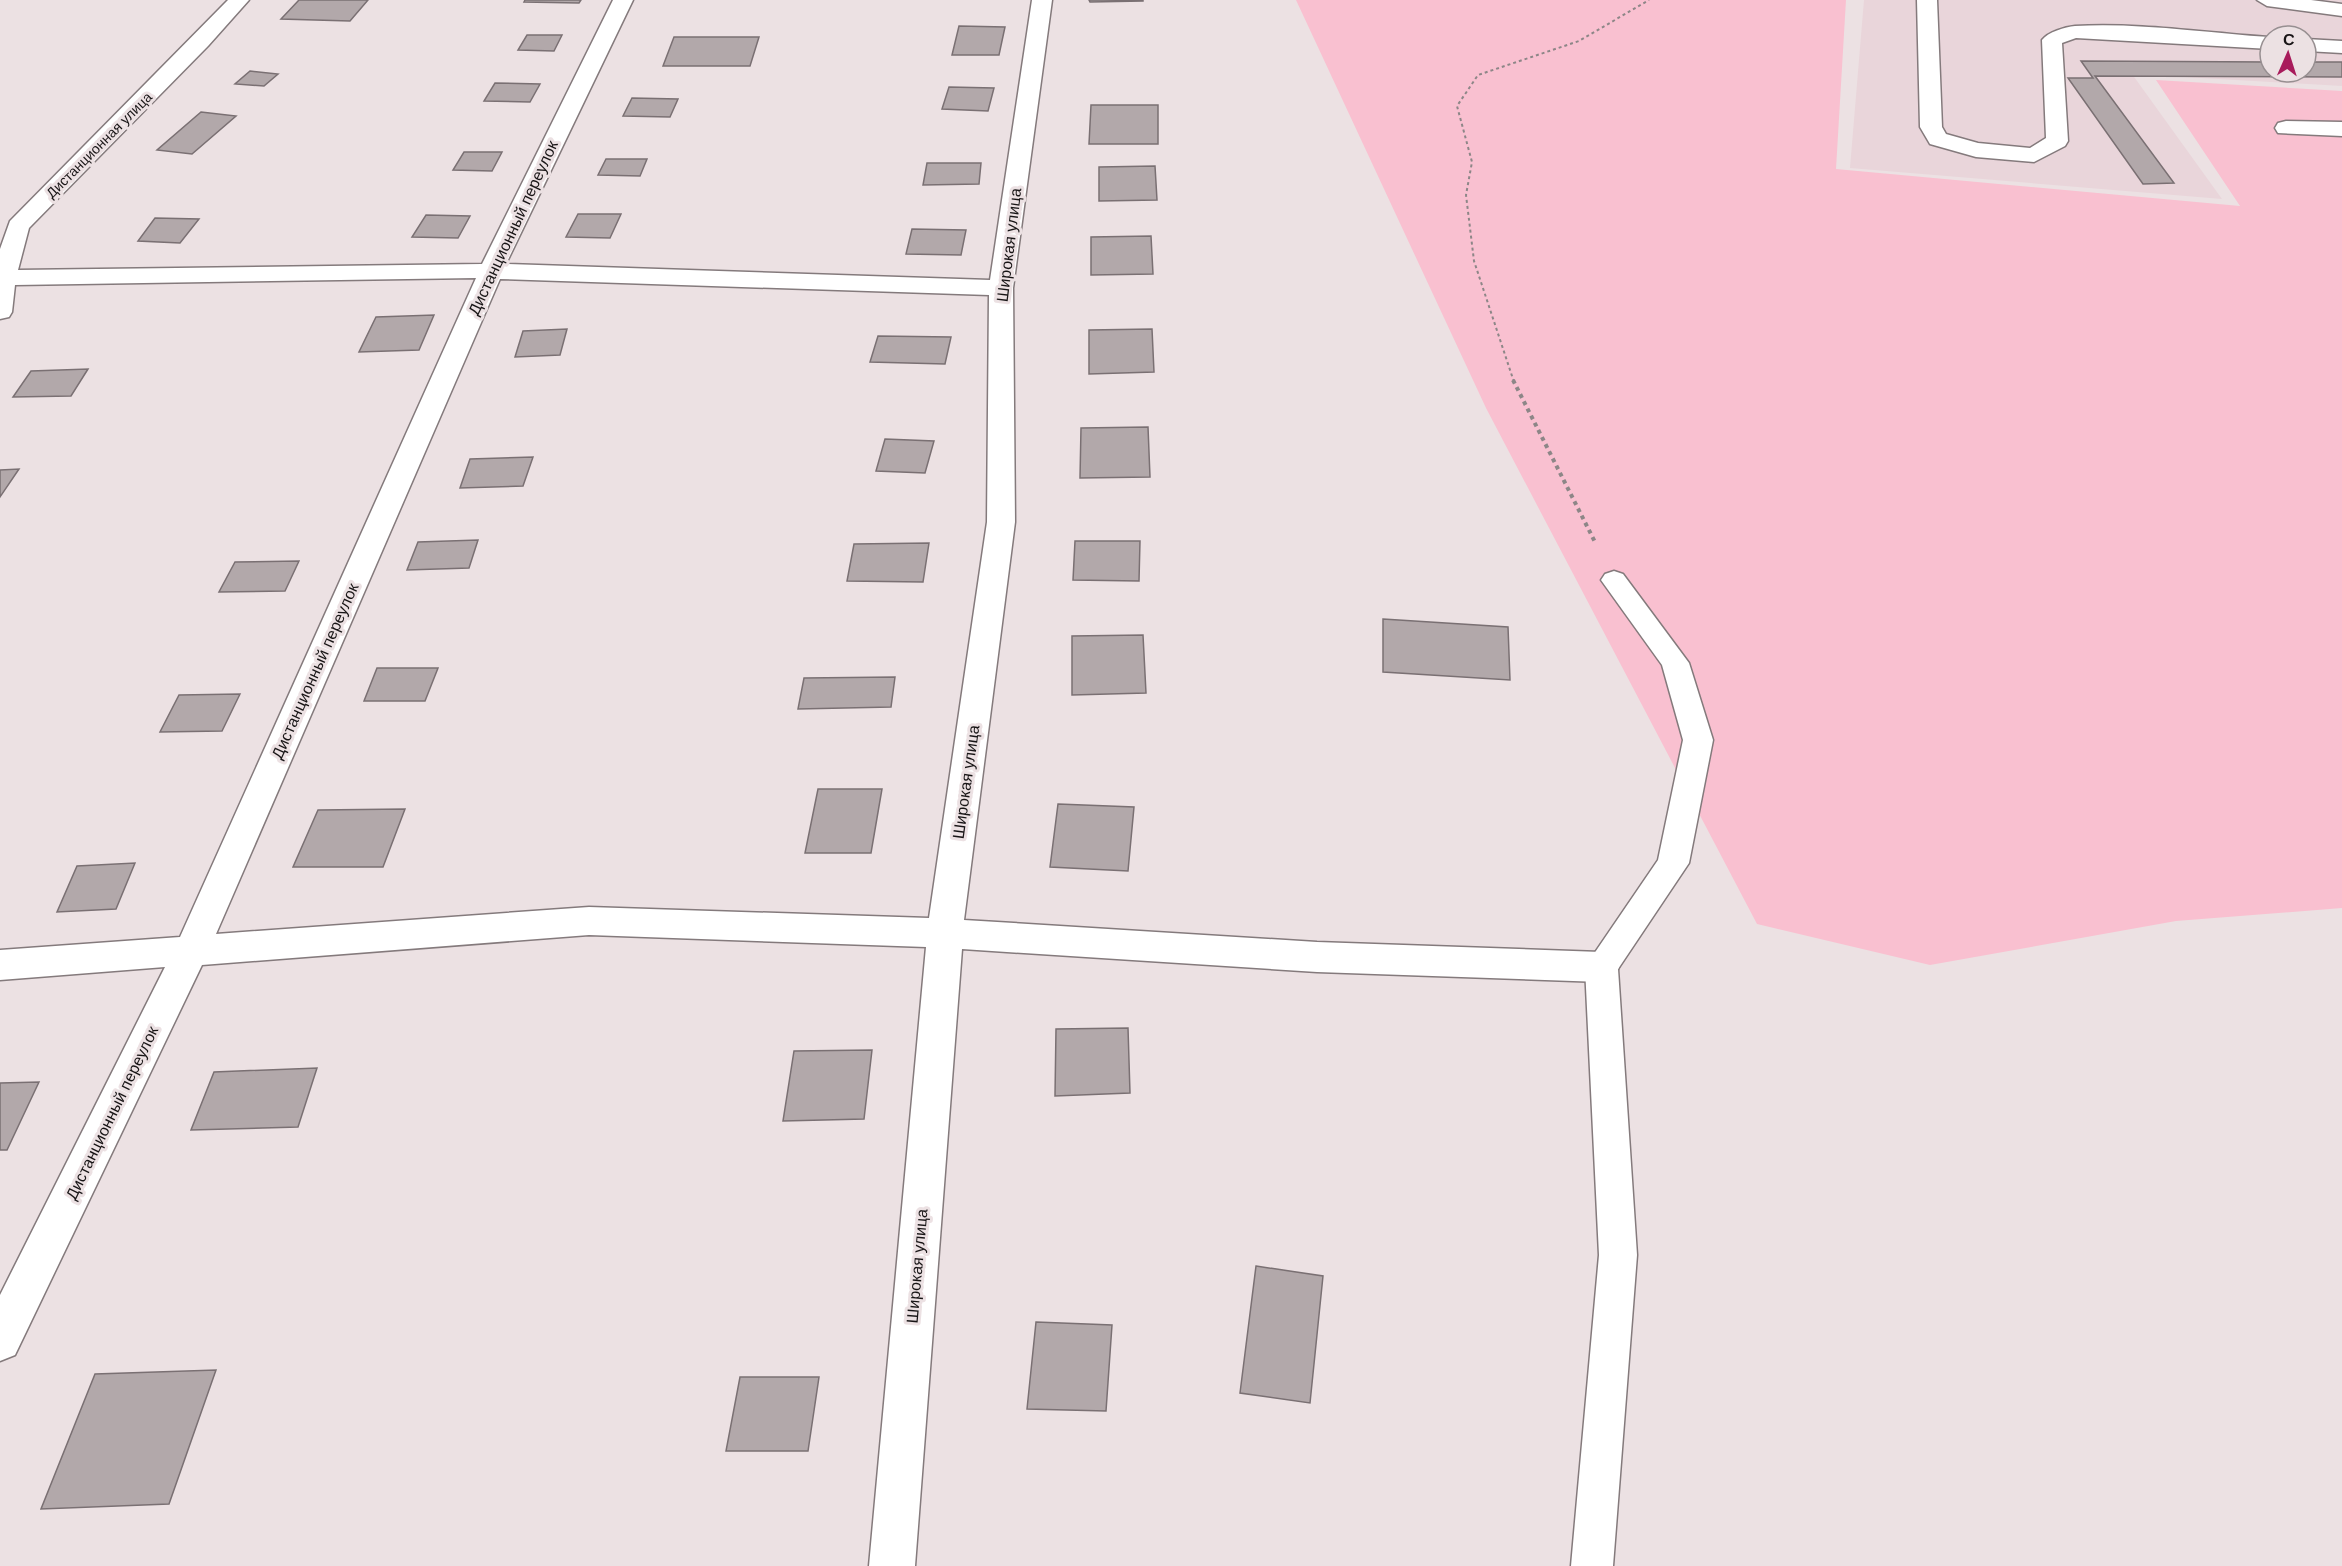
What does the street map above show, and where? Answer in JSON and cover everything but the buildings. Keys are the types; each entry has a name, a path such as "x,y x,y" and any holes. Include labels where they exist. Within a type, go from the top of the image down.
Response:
{"street":[{"name":"Дистанционная улица","path":"0,312 4,278 18,226 201,42 239,0"},
{"name":"Дистанционный переулок","path":"0,1340 192,949 491,271 623,0"},
{"name":"Широкая улица","path":"892,1566 945,933 1001,522 1001,288 1042,0"},
{"path":"1927,0 1931,127 1938,139 1976,150 2034,155 2057,141 2052,40 2073,32 2108,32 2258,42"},
{"path":"2267,0 2342,10"},
{"path":"2318,46 2342,47"},
{"path":"2286,128 2342,129"},
{"path":"4,278 491,271 1001,288"},
{"path":"0,965 589,921 945,933 1317,957 1601,967"}],"lane":[{"path":"1592,1566 1618,1255 1601,967 1673,863 1698,740 1676,663 1614,580"}],"path":[{"path":"1614,580 1514,382 1474,261 1466,195 1472,162 1457,106 1478,75 1579,40 1649,0"}],"shaded area":[{"path":"1296,0 1846,0 1836,169 2240,206 2156,80 2342,91 2342,908 2176,921 1930,965 1757,924 1486,408"},
{"path":"1864,0 2342,0 2342,86 2307,84 2318,84 2318,24 2258,24 2258,81 2132,74 2222,199 1850,168"}]}
